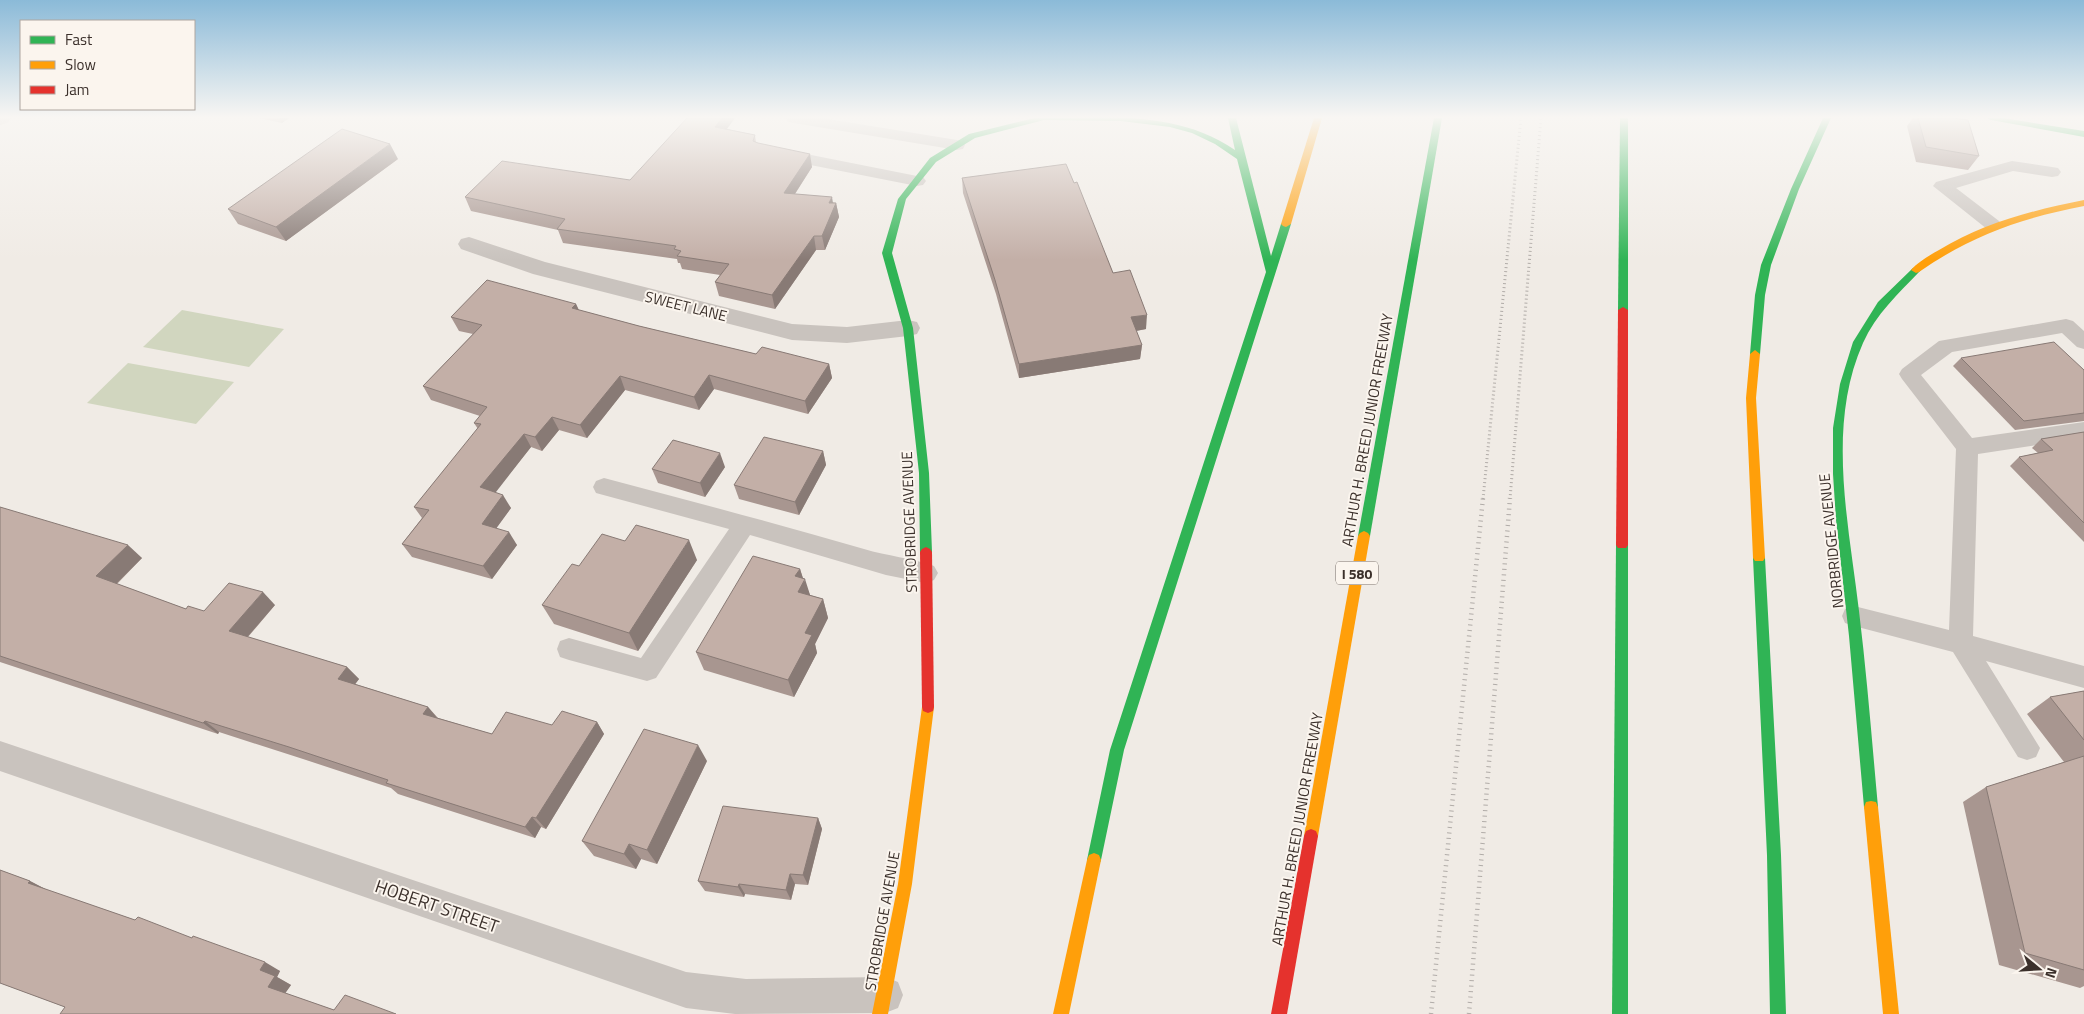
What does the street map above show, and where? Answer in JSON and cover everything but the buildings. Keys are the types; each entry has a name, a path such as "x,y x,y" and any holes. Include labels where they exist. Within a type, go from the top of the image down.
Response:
{"main road":[{"name":"STROBRIDGE AVENUE","path":"882,1005 905,884 929,696 924,474 908,328 887,253 902,199 929,165"},
{"path":"1241,165 1263,239 1271,276"},
{"path":"1061,1014 1117,750 1271,276 1304,165"},
{"name":"ARTHUR H. BREED JUNIOR FREEWAY","path":"1279,1014 1430,165"},
{"path":"1620,1014 1624,165"},
{"path":"1778,1014 1774,855 1751,398 1760,295 1766,266 1795,188 1806,165"},
{"name":"NORBRIDGE AVENUE","path":"1891,1014 1854,616 1838,470 1840,407 1849,369 1861,335 1879,306 1890,293 1928,260 1962,238 1993,225 2026,215 2084,203"}],"street":[{"name":"SWEET LANE","path":"470,244 505,258 541,269 773,328 830,335 908,328"},
{"name":"HOBERT STREET","path":"0,756 686,990 746,997 882,1005"}],"lane":[{"path":"839,165 917,181"},
{"path":"1993,225 1942,186 2012,166 2052,172"},
{"path":"2027,748 1962,644 1967,448 1909,374 1946,346 2066,326 2084,342"},
{"path":"1967,448 2082,432"},
{"path":"604,487 744,524 886,565 926,573"},
{"path":"569,649 647,670 744,524"},
{"path":"1854,616 2084,677"}],"green space":[{"path":"182,310 284,329 249,367 143,347"},
{"path":"128,363 234,382 196,424 87,403"}],"railway":[{"path":"1483,499 1516,165"},
{"path":"1510,499 1537,165"},
{"path":"1431,1014 1483,498"},
{"path":"1469,1014 1510,498"}],"traffic: fast":[{"path":"926,552 924,473 908,328 887,253 902,199 929,165"},
{"path":"1243,165 1271,274"},
{"path":"1364,536 1430,165"},
{"path":"1623,310 1624,165"},
{"path":"1755,354 1760,295 1766,265 1806,165"},
{"path":"1094,860 1117,750 1286,224"},
{"path":"1871,807 1856,636 1838,474 1839,428 1845,384 1858,342 1881,304 1916,270"},
{"path":"1620,1014 1622,545"},
{"path":"1759,558 1774,855 1778,1014"}],"traffic: slow":[{"path":"1286,224 1304,165"},
{"path":"1916,270 1955,244 1975,234 2016,219 2084,203"},
{"path":"1755,354 1751,398 1759,558"},
{"path":"1311,836 1364,536"},
{"path":"880,1014 905,884 928,707"},
{"path":"1871,807 1891,1014"},
{"path":"1061,1014 1094,860"}],"traffic: jam":[{"path":"1622,545 1623,310"},
{"path":"926,552 928,707"},
{"path":"1279,1014 1311,836"}]}
